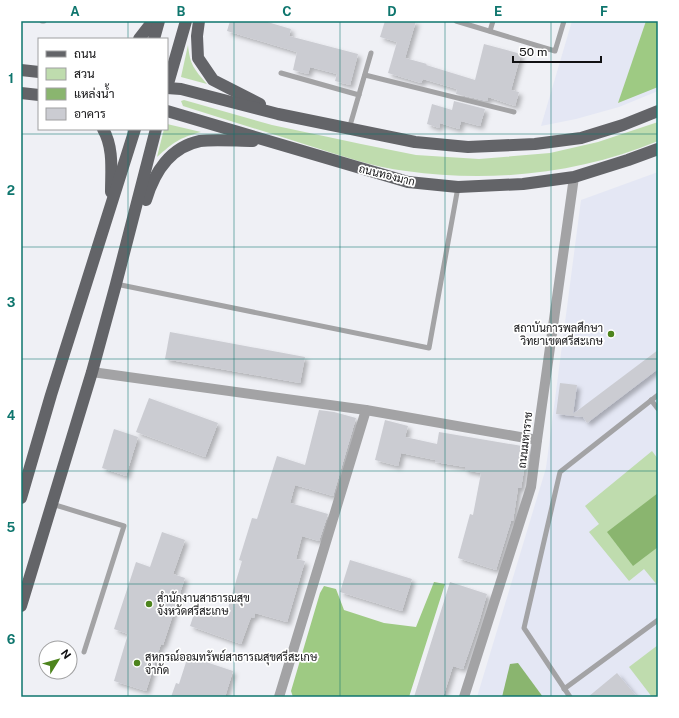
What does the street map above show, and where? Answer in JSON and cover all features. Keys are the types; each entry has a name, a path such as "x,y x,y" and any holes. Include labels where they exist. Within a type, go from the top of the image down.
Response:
{"main road":[{"path":"140,38 154,21"},
{"path":"154,38 159,21"},
{"path":"168,84 186,21"},
{"path":"198,21 196,36 198,58 213,80 278,114"},
{"path":"168,87 181,89 278,114 414,142 468,147 535,144 581,138 623,125 658,111"},
{"path":"21,93 38,95"},
{"name":"ถนนทองมาก","path":"168,111 408,182 458,187 522,184 574,177 658,149"},
{"path":"104,130 111,148 111,206"},
{"path":"22,492 135,130"},
{"path":"21,606 92,372 156,130"},
{"path":"122,262 137,235 150,185 162,165 172,156 184,147 200,141 267,141"}],"street":[{"name":"ถนนมหาราช","path":"464,697 531,487 574,177"},
{"path":"92,372 366,410 537,440"},
{"path":"279,697 366,410"}],"lane":[{"path":"456,21 555,51 564,21"},
{"path":"490,31 493,21"},
{"path":"350,128 370,53"},
{"path":"281,73 359,95"},
{"path":"365,75 514,112"},
{"path":"116,284 429,348 458,187"},
{"path":"570,697 524,628 560,472 658,395"},
{"path":"651,400 658,409"},
{"path":"52,504 124,526 84,652"},
{"path":"564,689 658,620"}],"shaded area":[{"path":"572,21 658,21 658,91 619,107 576,119 541,126"},
{"path":"646,21 658,21 658,87 618,103"},
{"name":"สถาบันการพลศึกษา วิทยาเขตศรีสะเกษ","path":"658,172 658,697 477,697 546,468 581,200"},
{"path":"434,582 445,584 409,697 293,697 291,691 320,593 324,586 336,589 344,610 384,623 416,627"}],"green space":[{"path":"188,45 191,62 207,84 181,77"},
{"path":"184,100 272,125 416,155 479,159 550,153 598,142 658,122 658,141 597,161 534,173 470,176 438,175 381,167 356,160 183,106 181,101"},
{"path":"168,124 201,132 177,141 157,157 164,130 168,130"},
{"path":"652,451 658,459 658,586 644,569 629,581 589,532 599,524 585,506"},
{"path":"658,645 658,697 652,697 629,667"}],"water":[{"path":"658,493 658,547 633,566 607,532"},
{"path":"518,663 543,697 502,697 510,664"}],"building":[{"path":"230,21 264,21 291,29 289,36 358,54 350,85 335,81 337,74 310,67 308,74 293,70 297,52 227,31"},
{"path":"385,21 416,21 405,58 475,80 484,44 521,54 511,90 519,92 515,106 488,97 487,101 456,94 457,89 423,79 421,83 388,73 397,42 380,37"},
{"path":"454,101 485,109 480,126 461,121 459,129 440,123 439,128 427,124 432,104 452,110"},
{"path":"170,332 305,357 300,383 165,359"},
{"path":"658,350 658,369 587,423 583,417 556,414 560,383 577,385 573,414"},
{"path":"149,398 218,423 205,457 136,432"},
{"path":"319,410 334,412 356,418 333,496 295,485 290,503 328,514 319,541 302,536 296,559 305,561 287,622 255,613 254,618 251,617 241,644 190,626 196,608 225,618 242,561 239,560 252,518 257,519 277,456 305,465"},
{"path":"385,420 408,426 405,437 437,444 439,432 528,447 521,488 518,488 513,521 511,521 496,570 458,558 470,514 473,515 481,473 465,470 465,467 435,462 435,460 401,453 398,466 375,460"},
{"path":"114,429 138,437 126,476 102,468"},
{"name":"สำนักงานสาธารณสุข จังหวัดศรีสะเกษ","path":"162,532 185,540 173,574 185,578 146,691 114,681 128,634 114,629 136,562 150,567"},
{"path":"350,560 412,579 402,611 340,592"},
{"path":"450,582 487,594 479,622 463,669 453,666 443,697 414,697"},
{"path":"188,656 233,671 225,697 171,697 176,683 179,684"},
{"path":"617,673 637,697 588,697"}],"place":[{"name":"สถาบันการพลศึกษา วิทยาเขตศรีสะเกษ","path":"611,334"},
{"name":"สำนักงานสาธารณสุข จังหวัดศรีสะเกษ","path":"149,604"},
{"name":"สหกรณ์ออมทรัพย์สาธารณสุขศรีสะเกษ จำกัด","path":"137,663"}]}
